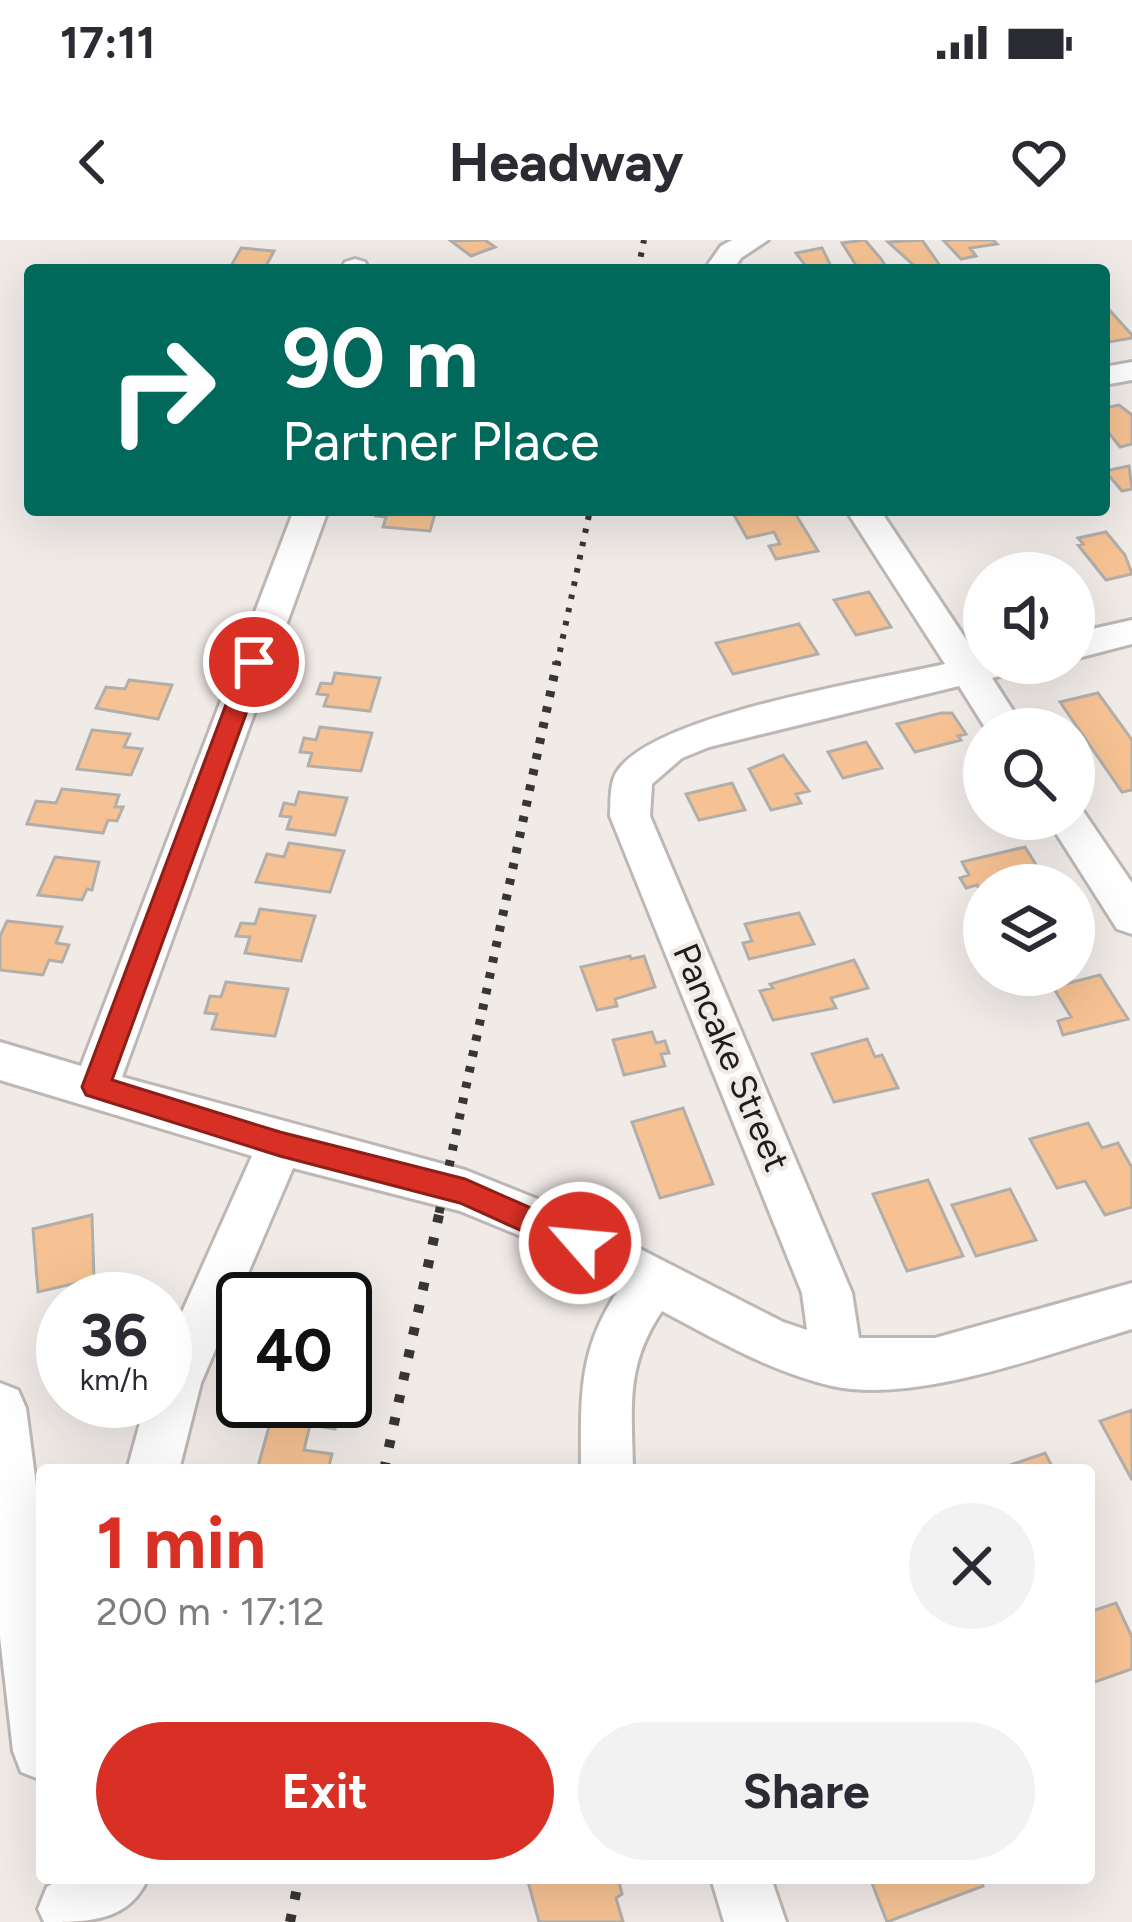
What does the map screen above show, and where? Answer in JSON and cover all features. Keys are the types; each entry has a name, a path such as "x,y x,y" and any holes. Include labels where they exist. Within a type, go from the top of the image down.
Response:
{"street":[{"path":"722,264 731,252 754,240"},
{"path":"96,1087 309,516"},
{"path":"867,516 963,640"},
{"path":"1095,641 1132,632"},
{"name":"Pancake Street","path":"837,1363 827,1293 630,816 633,778 651,758 700,735 963,672"},
{"path":"1081,840 1132,917"},
{"path":"2,1066 96,1087 511,1209 773,1343 837,1363 935,1361 1132,1306"},
{"path":"155,1464 176,1383 280,1144"},
{"path":"607,1464 606,1375 622,1329 653,1283"},
{"path":"0,1408 36,1702"},
{"path":"743,1884 755,1922"}],"building":[{"path":"485,240 495,247 471,256 451,241"},
{"path":"865,240 884,264 855,264 842,243"},
{"path":"922,240 939,264 912,264 888,242"},
{"path":"943,240 993,240 997,244 970,248 976,256 961,259"},
{"path":"241,248 274,251 267,264 232,264"},
{"path":"822,248 830,264 804,264 796,253"},
{"path":"1110,311 1132,335 1110,342"},
{"path":"1119,405 1132,415 1132,444 1120,447 1110,434 1110,407"},
{"path":"1129,466 1132,489 1122,491 1110,470"},
{"path":"376,516 434,516 430,531 383,527 386,517"},
{"path":"735,516 797,516 818,551 776,559 769,546 780,544 774,532 747,538"},
{"path":"1106,532 1125,555 1132,574 1106,580 1095,566 1095,552 1084,552 1078,538"},
{"path":"869,592 891,627 856,635 834,600"},
{"path":"799,624 818,654 733,674 716,643"},
{"path":"335,673 380,678 370,711 324,706 328,695 317,694 321,683 332,684"},
{"path":"129,680 172,685 158,719 96,708 106,687 125,689"},
{"path":"1098,693 1132,740 1132,790 1122,792 1095,753 1095,708 1064,708 1060,702"},
{"path":"952,713 963,735 958,736 961,740 915,752 897,724"},
{"path":"320,727 372,733 361,771 308,766 312,753 300,752 304,738 316,740"},
{"path":"92,730 130,734 124,747 142,749 131,775 77,769"},
{"path":"866,742 882,768 843,778 828,752"},
{"path":"783,755 809,791 796,794 801,803 771,810 749,769"},
{"path":"732,783 745,810 699,820 686,794"},
{"path":"62,789 119,795 115,807 123,807 117,821 108,820 103,833 27,824 36,801 56,803"},
{"path":"299,792 347,798 335,835 287,829 291,817 280,816 284,803 295,805"},
{"path":"289,843 344,851 330,892 256,882 267,854 284,857"},
{"path":"1025,847 1036,864 963,864"},
{"path":"55,857 99,862 92,890 87,889 82,900 38,895"},
{"path":"260,909 315,916 301,961 245,953 250,937 236,936 241,923 255,924"},
{"path":"799,913 814,944 749,959 743,943 752,941 745,924"},
{"path":"7,921 62,927 56,943 69,945 62,962 49,960 43,975 0,970 0,936"},
{"path":"644,956 655,987 615,999 617,1006 597,1010 581,967"},
{"path":"854,960 868,988 831,998 836,1008 773,1020 760,991"},
{"path":"1100,975 1128,1019 1063,1035 1058,1021 1071,1017 1058,996 1095,996 1095,976"},
{"path":"226,982 288,989 275,1036 212,1029 217,1014 205,1013 210,996 221,997"},
{"path":"652,1032 656,1043 665,1041 669,1053 661,1054 665,1066 624,1075 613,1040"},
{"path":"867,1039 875,1057 882,1055 898,1088 834,1102 812,1054"},
{"path":"683,1108 713,1184 660,1198 632,1122"},
{"path":"1088,1123 1102,1148 1118,1143 1132,1168 1132,1207 1105,1215 1085,1181 1057,1188 1030,1139"},
{"path":"928,1180 963,1256 907,1271 873,1194"},
{"path":"1010,1189 1036,1240 976,1256 952,1205"},
{"path":"92,1215 94,1272 36,1272 33,1229"},
{"path":"1132,1410 1132,1480 1100,1421"},
{"path":"269,1428 309,1428 304,1450 332,1454 330,1464 259,1464"},
{"path":"1045,1453 1051,1464 1013,1464"},
{"path":"1116,1603 1132,1637 1132,1669 1095,1682 1095,1610"},
{"path":"529,1884 620,1884 622,1894 616,1898 623,1922 539,1922"},
{"path":"872,1884 982,1884 983,1886 887,1922"}],"railway":[{"path":"639,264 644,240"},
{"path":"557,665 589,516"},
{"path":"439,1213 557,662"},
{"path":"385,1464 440,1210"},
{"path":"290,1922 298,1884"}],"route":[{"path":"254,662 96,1087 280,1144 465,1192 580,1243"}]}
